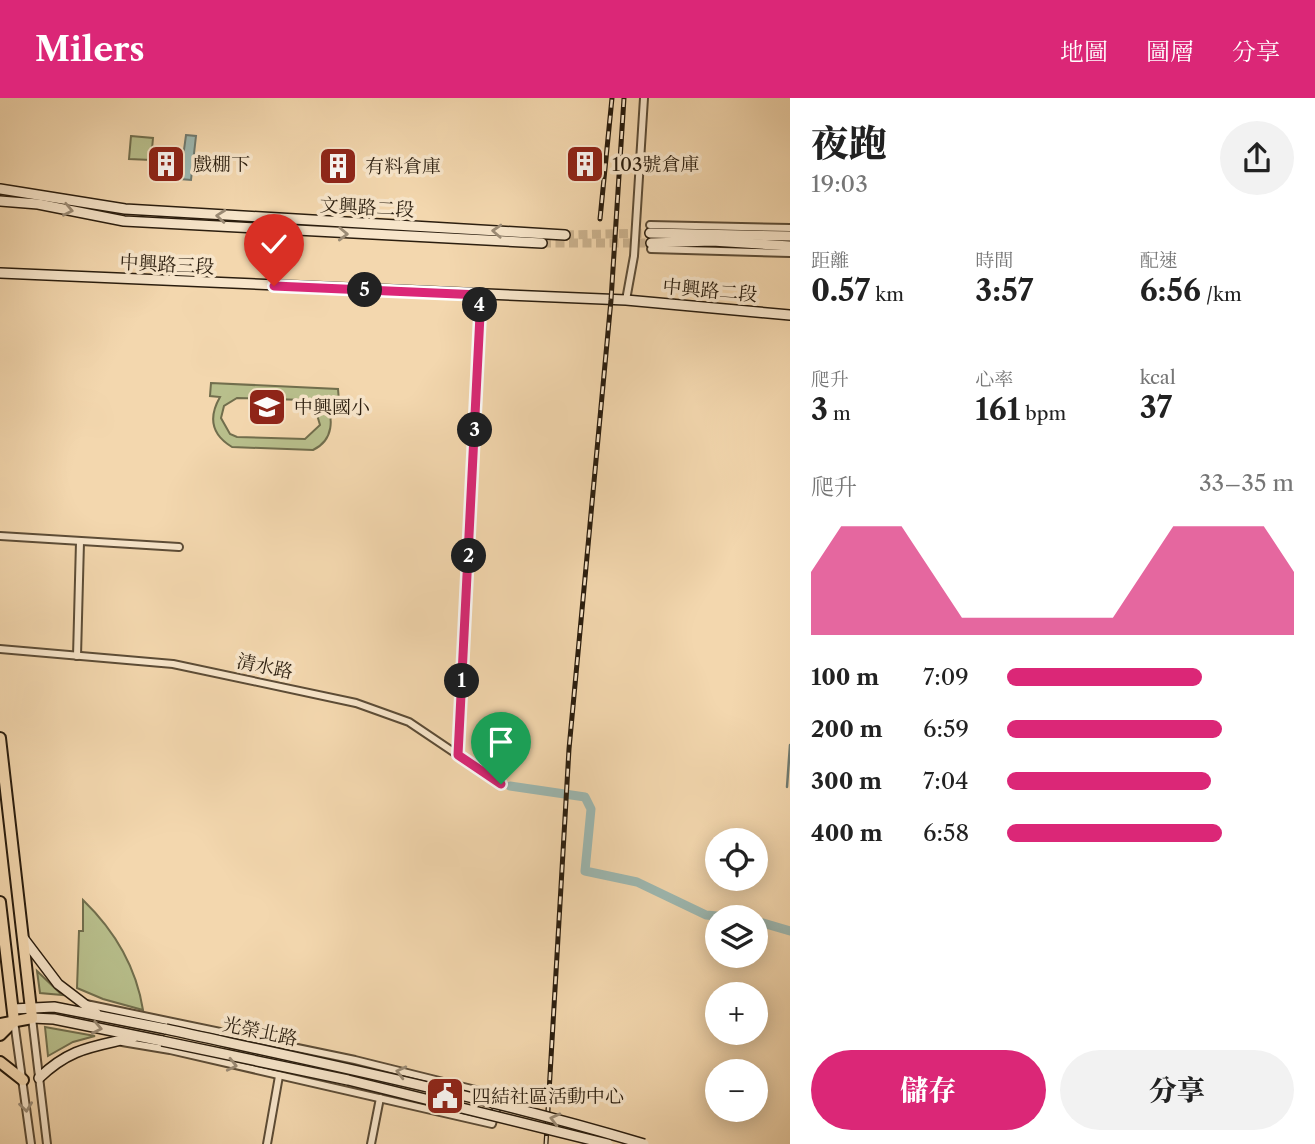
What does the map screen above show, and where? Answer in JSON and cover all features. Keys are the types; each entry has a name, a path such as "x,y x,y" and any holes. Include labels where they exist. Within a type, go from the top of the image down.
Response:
{"main road":[{"path":"0,738 32,1013 0,1024"},
{"path":"0,902 3,957 14,1021 0,1035"},
{"path":"0,1008 13,1009"},
{"path":"0,1014 13,1009"},
{"path":"0,1062 23,1080"}],"street":[{"path":"626,300 634,256 644,98"},
{"name":"文興路二段","path":"0,189 125,209 565,235"},
{"name":"文興路二段","path":"0,201 38,204 137,222 542,243"},
{"path":"650,238 790,228"},
{"path":"650,238 790,236"},
{"path":"650,238 790,246"},
{"path":"650,238 790,253"},
{"name":"中興路三段","path":"0,273 626,300"},
{"path":"458,755 481,295"},
{"name":"中興路二段","path":"626,300 790,315"},
{"path":"0,536 179,547"},
{"path":"77,656 80,542"},
{"name":"清水路","path":"0,649 173,664 356,703 409,722 501,784"},
{"path":"23,938 58,984 98,1014"},
{"name":"光榮北路","path":"82,1003 355,1060 500,1096 492,1124 380,1097 117,1041"},
{"name":"光榮北路","path":"32,1013 54,1007 98,1014 377,1076 588,1127 644,1144"},
{"name":"光榮北路","path":"13,1009 348,1080 608,1144"},
{"path":"32,1013 47,1144"},
{"path":"14,1021 31,1144"},
{"path":"39,1078 67,1054 93,1044 138,1036"},
{"path":"267,1144 279,1076"},
{"path":"371,1144 380,1097"}],"green space":[{"path":"131,136 153,138 151,160 129,159"},
{"path":"211,383 338,389 339,401 325,400 330,414 330,428 325,440 313,450 232,447 220,437 214,425 214,412 220,397 210,396","holes":["237,398 305,400 315,408 320,425 305,439 237,437 230,434 221,418 224,406"]},
{"path":"83,900 114,936 122,950 135,978 143,1010 103,999 77,988 79,931 83,931"},
{"path":"37,971 62,995 40,993"},
{"path":"45,1027 95,1036 73,1042 48,1056"}],"water":[{"path":"186,135 196,136 191,180 180,179"}],"waterway":[{"path":"787,787 790,745"},
{"path":"510,786 585,797 591,809 585,871 637,882 705,915"},
{"path":"768,925 790,931"}],"tunnel":[{"path":"565,235 650,233"},
{"path":"542,243 651,243"}],"railway":[{"path":"600,219 612,98"},
{"path":"546,1144 569,749 611,300 624,98"}],"place":[{"name":"戲棚下","path":"166,164"},
{"name":"103號倉庫","path":"585,164"},
{"name":"有料倉庫","path":"338,166"},
{"name":"中興國小","path":"267,407"},
{"name":"四結社區活動中心","path":"445,1096"}],"route":[{"path":"274,286 481,295 458,755 501,784"}]}
